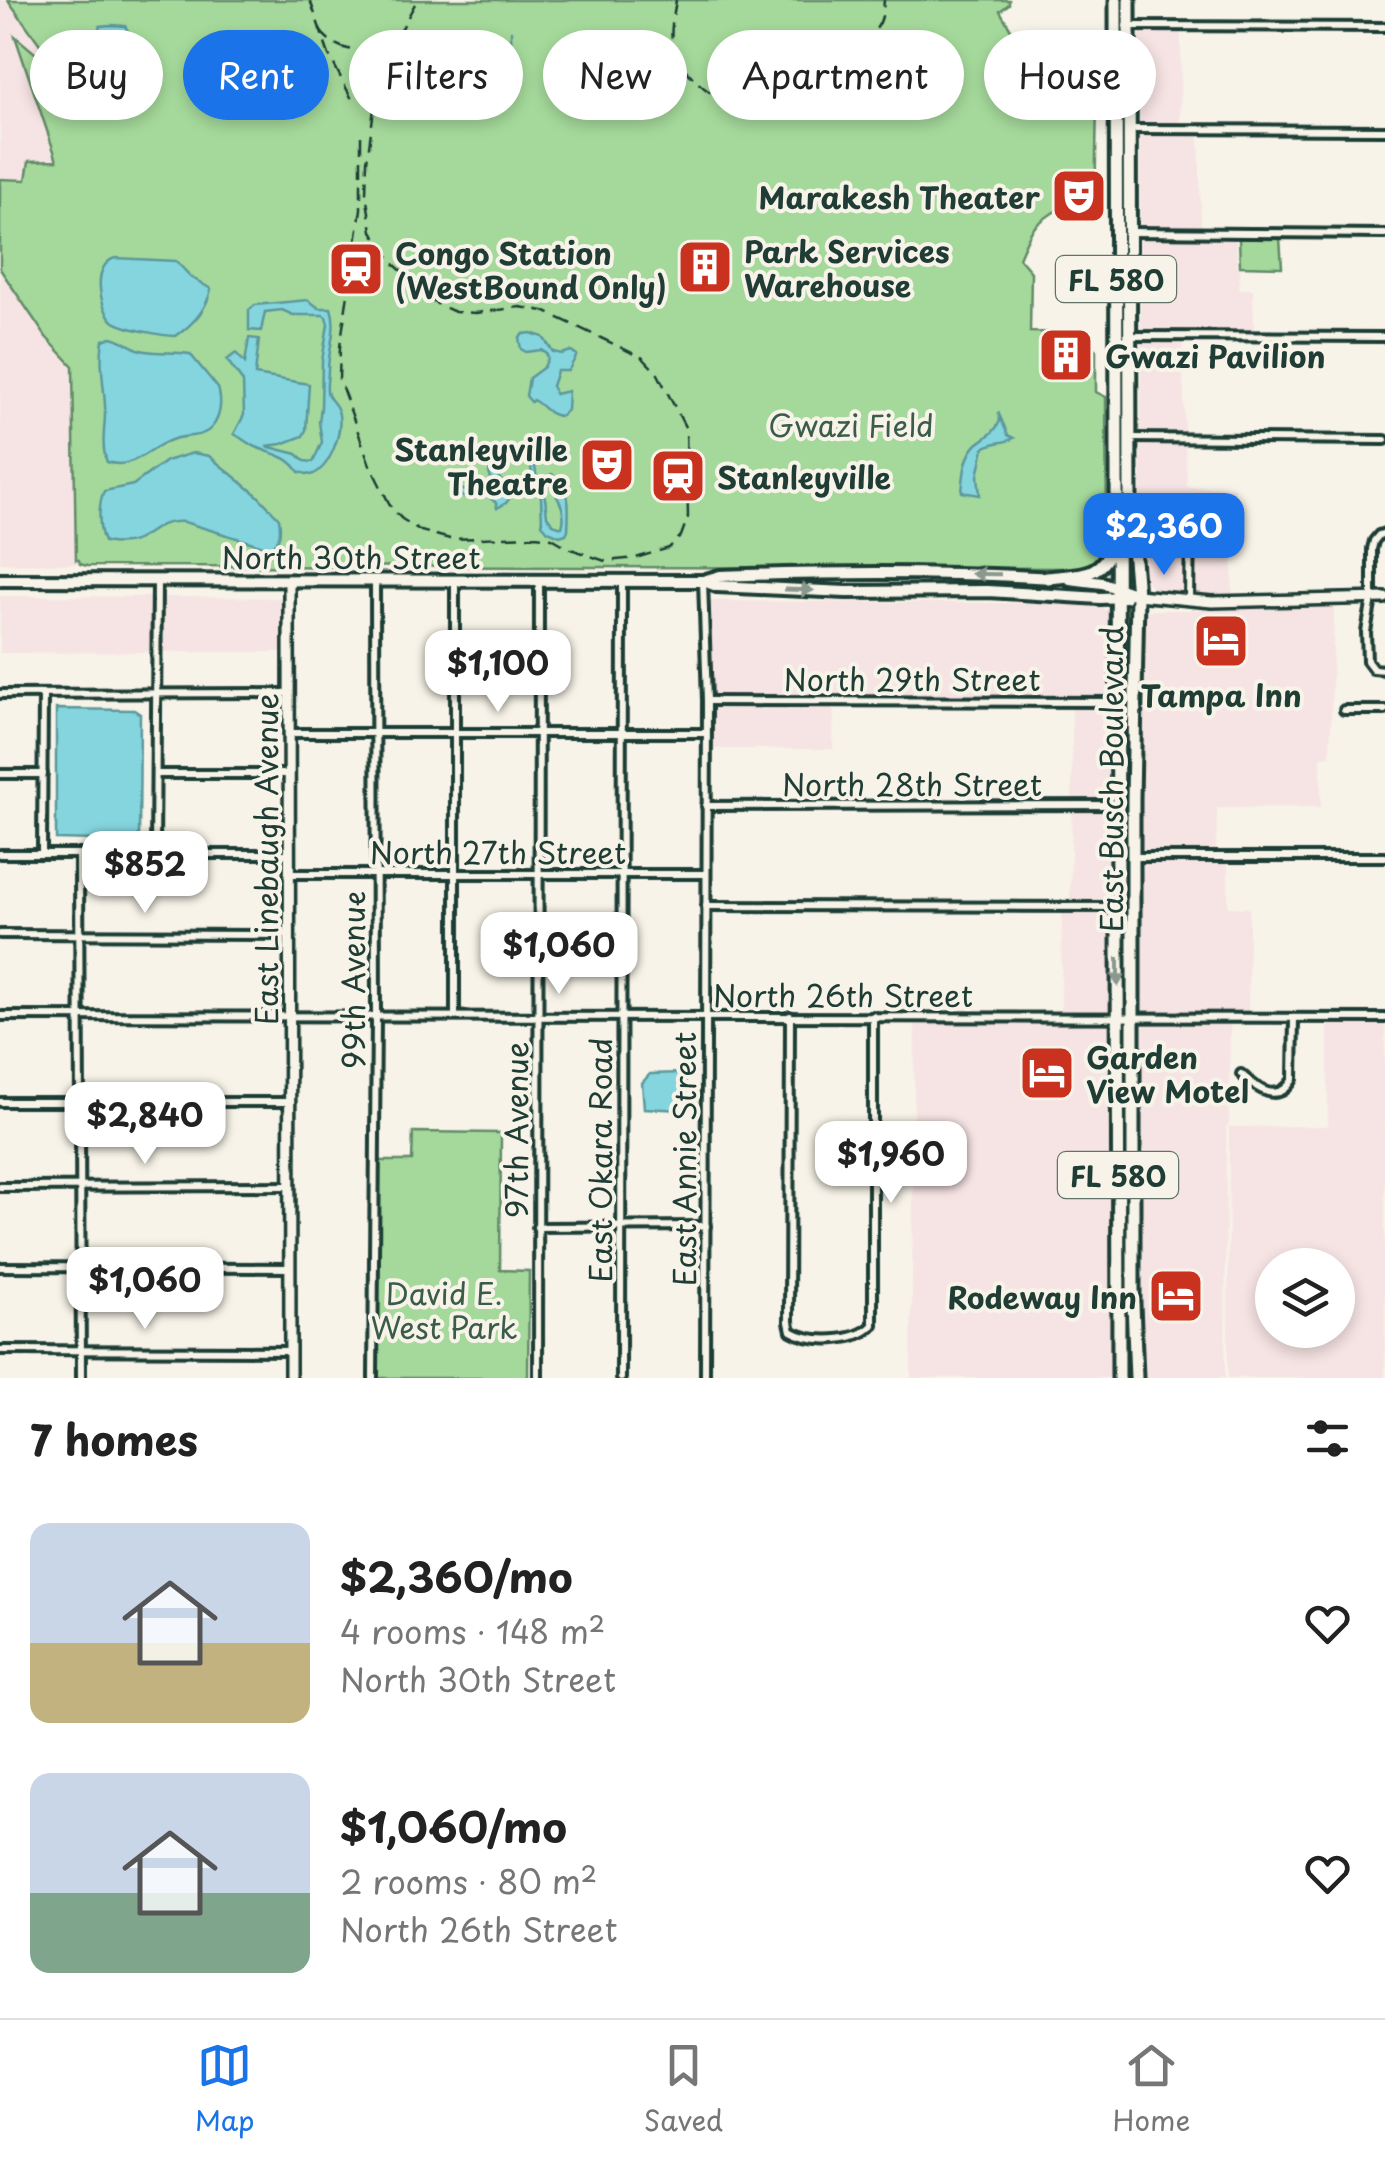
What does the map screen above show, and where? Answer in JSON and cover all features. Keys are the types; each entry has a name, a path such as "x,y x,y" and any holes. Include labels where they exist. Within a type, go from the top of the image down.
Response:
{"main road":[{"name":"East Busch Boulevard","path":"1116,0 1123,26 1129,129 1130,512 1136,596 1136,1378"},
{"name":"East Busch Boulevard","path":"1119,1378 1116,161 1123,26 1129,0"},
{"path":"1116,161 1120,208 1129,232"},
{"path":"1116,362 1122,430 1130,438"},
{"path":"1048,578 1091,572 1102,565 1108,560 1116,532"},
{"name":"North 30th Street","path":"0,580 703,581 720,576 846,572 1048,578 1102,583 1118,593"},
{"name":"North 30th Street","path":"703,581 717,586 828,591 1136,596"},
{"path":"1118,805 1124,810 1125,849 1134,858"},
{"path":"1118,1165 1125,1171 1126,1234 1133,1255"}],"street":[{"path":"1123,26 1385,28"},
{"path":"1129,129 1385,130"},
{"path":"1129,232 1385,234"},
{"path":"1130,336 1385,337"},
{"path":"1130,438 1385,440"},
{"path":"1189,599 1190,528"},
{"path":"1385,533 1374,540 1372,549 1372,598 1366,632 1366,661 1374,669 1385,670"},
{"path":"154,854 157,580"},
{"name":"East Linebaugh Avenue","path":"289,581 290,1378"},
{"name":"99th Avenue","path":"373,1378 375,581"},
{"path":"455,581 455,1016"},
{"name":"97th Avenue","path":"538,1378 539,581"},
{"name":"East Okara Road","path":"621,1378 622,581"},
{"name":"East Annie Street","path":"703,581 707,701 706,1378"},
{"name":"North 30th Street","path":"1136,596 1212,602 1385,598"},
{"path":"0,694 289,693"},
{"path":"42,853 43,694"},
{"name":"North 29th Street","path":"707,701 1118,702"},
{"path":"1344,710 1385,710"},
{"path":"290,733 706,733"},
{"path":"0,774 43,774"},
{"path":"156,774 290,774"},
{"name":"North 28th Street","path":"706,806 1118,805"},
{"path":"0,854 290,854"},
{"path":"80,854 81,1378"},
{"path":"1134,858 1385,857"},
{"name":"North 27th Street","path":"290,874 706,874"},
{"path":"706,906 1118,907"},
{"path":"0,934 290,934"},
{"name":"North 26th Street","path":"0,1016 1385,1018"},
{"path":"790,1016 789,1322 792,1332 801,1337 832,1338 861,1335 873,1325 873,1016"},
{"path":"1242,1074 1262,1092 1288,1088 1293,1079 1294,1019"},
{"path":"0,1102 290,1102"},
{"path":"0,1187 290,1186"},
{"path":"537,1227 706,1226"},
{"path":"0,1267 290,1268"},
{"path":"0,1350 290,1350"}],"shaded area":[{"path":"0,0 8,0 30,30 30,120 80,120 80,564 0,563"},
{"path":"1156,30 1181,30 1180,126 1140,126 1140,120 1156,120"},
{"path":"1140,133 1199,133 1201,229 1140,229"},
{"path":"1140,236 1236,236 1239,289 1253,289 1254,333 1141,332"},
{"path":"1141,340 1182,340 1185,435 1141,435"},
{"path":"1141,442 1185,442 1187,487 1234,488 1232,598 1194,596 1193,525 1186,526 1186,595 1152,588 1141,572"},
{"path":"0,596 153,597 152,652 0,653"},
{"path":"161,597 286,598 285,652 160,652"},
{"path":"708,601 1100,606 1111,614 1112,699 711,697"},
{"path":"1334,603 1330,756 1321,757 1321,807 1217,808 1216,854 1142,854 1141,635 1147,610 1202,610 1203,604"},
{"path":"711,704 834,704 833,749 710,749"},
{"path":"1065,705 1113,706 1113,801 1072,801 1072,710"},
{"path":"1072,809 1113,809 1113,904 1070,904"},
{"path":"1142,861 1228,861 1228,907 1249,908 1248,1012 1142,1013"},
{"path":"1062,911 1113,911 1113,1013 1061,1013"},
{"path":"915,1020 1113,1020 1114,1378 911,1378"},
{"path":"1142,1020 1230,1021 1225,1378 1143,1378"},
{"path":"1328,1024 1385,1025 1385,1378 1228,1378 1229,1127 1328,1126"}],"green space":[{"name":"Gwazi Field","path":"8,0 1009,0 1000,11 1011,30 984,30 984,120 1097,120 1095,213 1060,208 1034,228 1019,258 1031,272 1030,332 1079,333 1096,350 1096,392 1106,397 1107,550 1098,563 1083,568 80,564 76,560 73,366 46,337 0,269 0,179 26,180 29,161 57,160 43,120 163,120 163,30 30,30"},
{"path":"15,36 30,49 30,80"},
{"path":"1239,238 1280,238 1282,267 1240,266"},
{"name":"David E. West Park","path":"413,1132 501,1133 500,1270 529,1271 528,1378 375,1378 376,1161 412,1161"}],"water":[{"path":"100,26 125,26 127,30 98,30"},
{"path":"115,258 176,261 191,277 211,289 206,303 193,322 176,336 118,324 104,306 100,286 103,269"},
{"path":"308,300 319,308 331,308 333,331 327,389 339,423 329,458 311,475 234,434 244,415 243,382 227,360 236,353 245,363 249,338 259,339 255,375 309,384 303,436 266,446 313,462 322,442 319,422 326,317 293,315 282,310 265,312 261,331 249,330 249,310 255,305"},
{"path":"531,333 543,337 553,352 571,351 577,355 568,371 557,371 552,386 555,394 568,391 567,410 561,416 549,413 526,396 529,378 544,367 548,358 541,350 521,349 519,338"},
{"path":"111,337 141,350 190,354 218,388 220,408 212,427 199,435 165,442 134,461 107,462 101,357 103,340"},
{"path":"998,412 1008,435 1014,438 984,448 978,476 980,495 962,492 969,455 998,425"},
{"path":"512,450 525,451 534,459 547,516 562,527 562,508 546,477 552,474 563,486 569,506 566,534 548,531 542,524 541,497 531,466 522,461 511,459 498,466 498,476 512,495 497,508 486,494 469,498 454,491 461,474 464,477 460,488 468,492 493,485 489,473 492,463"},
{"path":"193,453 209,456 279,518 279,535 274,545 270,548 184,522 163,525 130,542 104,542 100,516 104,491 133,485 166,461"},
{"path":"56,709 134,710 140,714 139,841 56,839"},
{"path":"682,1073 687,1105 682,1110 644,1108 642,1083 650,1074"}],"railway":[{"path":"310,0 329,55 349,93"},
{"path":"361,136 361,209 340,347 339,379 370,465 392,509 421,531 450,539 552,538 605,561 636,558 669,548 681,536 688,517 686,429 658,374 643,358 544,311 520,307 455,312 437,304 393,263 372,231 366,194 376,94 386,58 417,0"},
{"path":"676,0 672,34 677,57 705,88 742,106 753,106 778,95 854,47 878,26 884,0"},
{"path":"319,29 336,44 349,49"}],"place":[{"name":"Marakesh Theater","path":"1079,196"},
{"name":"Park Services Warehouse","path":"705,267"},
{"name":"Congo Station (WestBound Only)","path":"356,269"},
{"name":"Gwazi Pavilion","path":"1066,355"},
{"name":"Stanleyville Theatre","path":"607,465"},
{"name":"Stanleyville","path":"678,476"},
{"name":"Tampa Inn","path":"1221,641"},
{"name":"Garden View Motel","path":"1047,1073"},
{"name":"Rodeway Inn","path":"1176,1296"}]}
